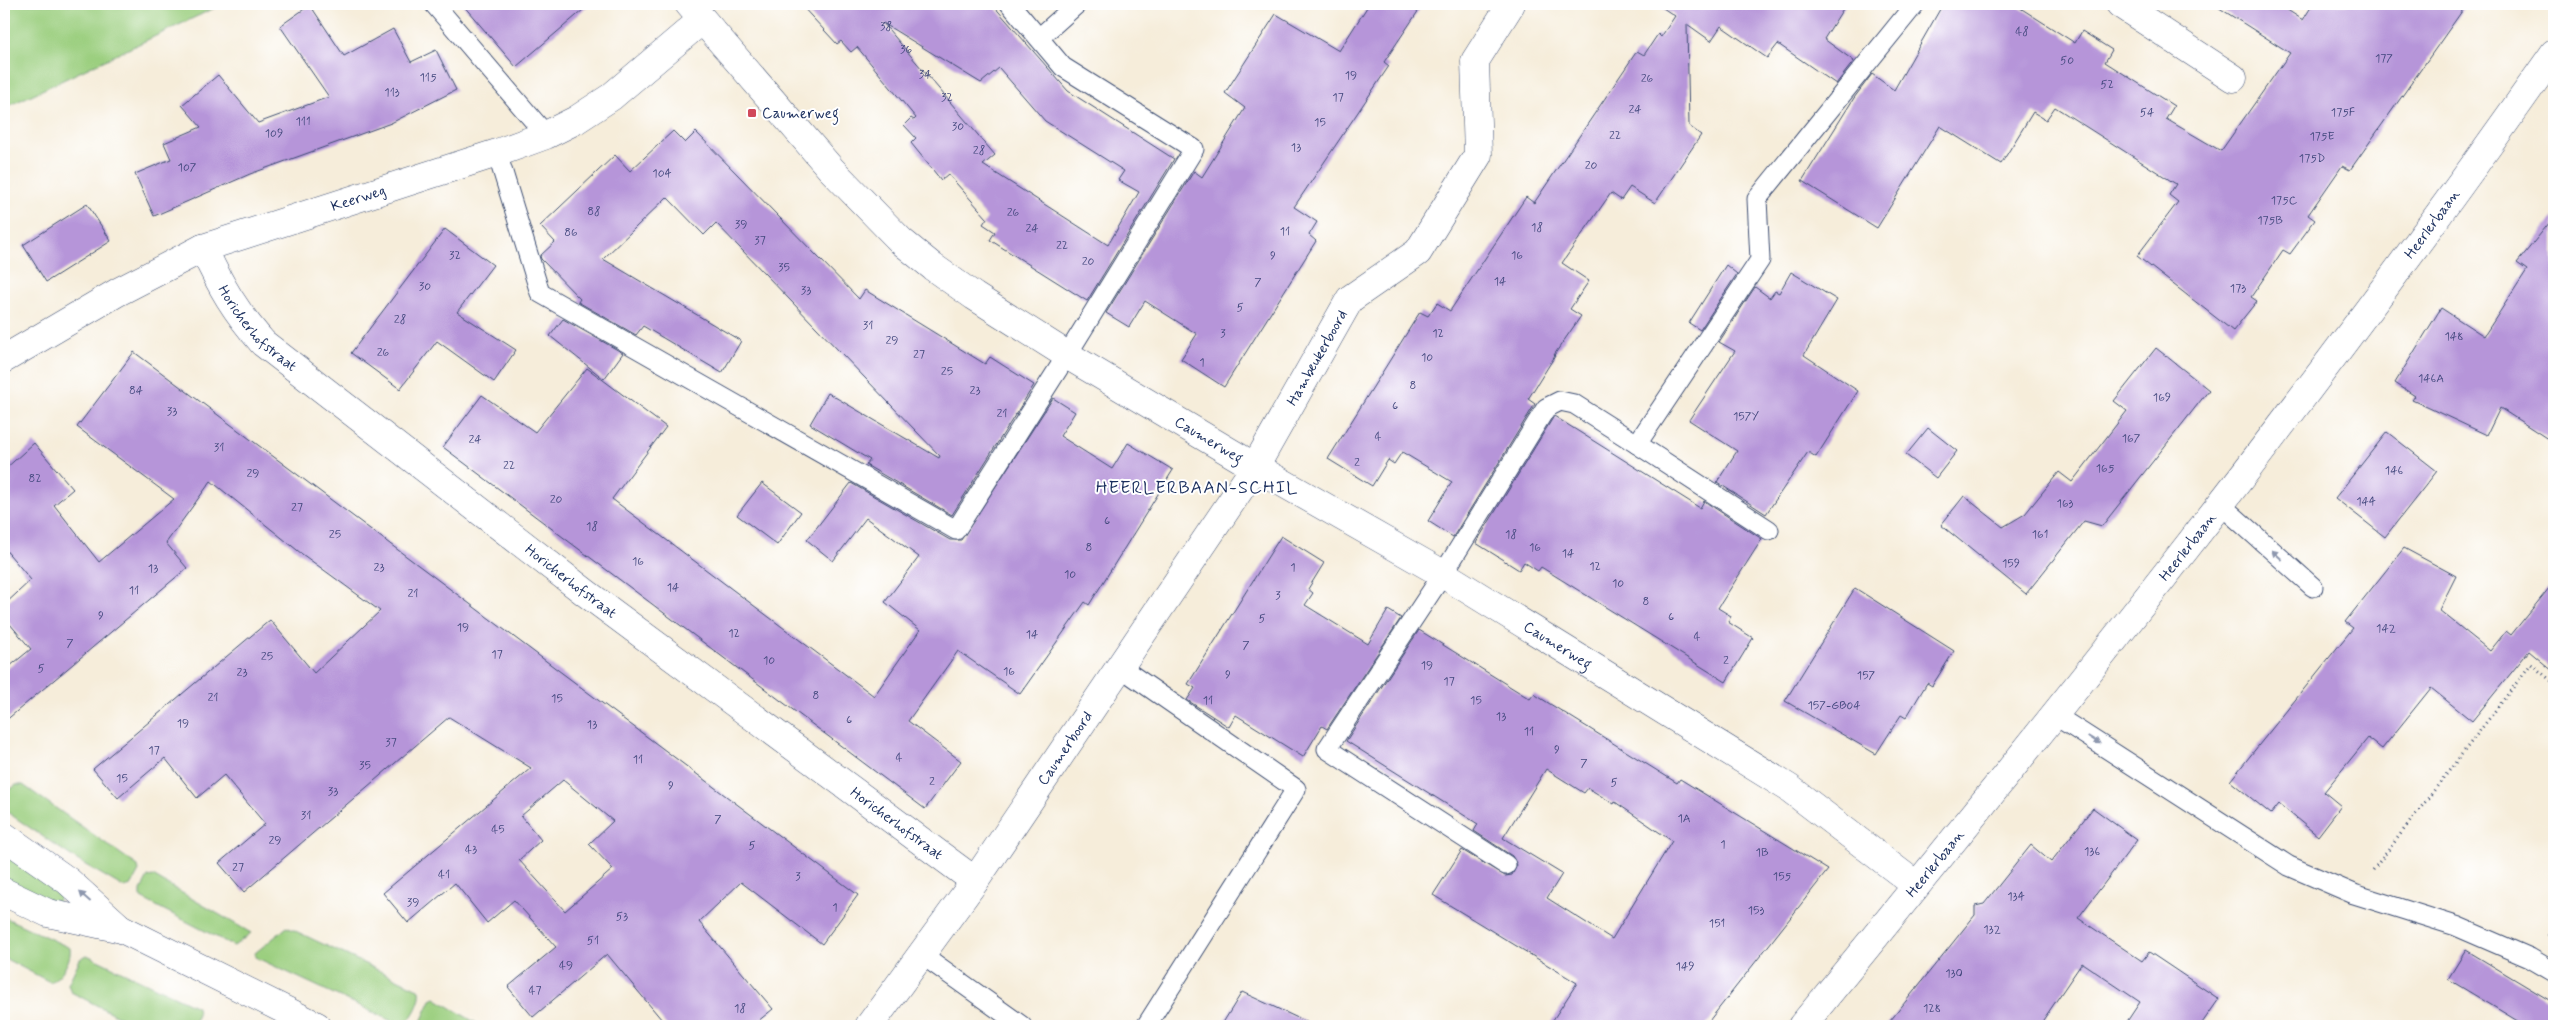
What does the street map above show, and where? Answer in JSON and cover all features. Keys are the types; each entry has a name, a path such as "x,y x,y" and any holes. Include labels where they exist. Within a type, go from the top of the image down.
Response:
{"street":[{"name":"Hambeukerboord","path":"1255,467 1350,299 1418,252 1478,155 1475,61 1511,4"},
{"path":"2121,4 2233,78"},
{"name":"Keerweg","path":"4,360 118,292 203,248 497,153 546,135 576,120 611,97 696,12"},
{"name":"Caumerweg","path":"696,12 830,169 901,241 974,296 1067,355 1255,467 1443,574 1789,788 1916,885"},
{"name":"Heerlerbaan","path":"1802,1026 2199,534 2457,191 2554,53"},
{"name":"Horicherhofstraat","path":"203,248 223,291 241,318 263,343 579,587 975,881"},
{"name":"Caumerboord","path":"869,1026 975,881 1255,467"},
{"path":"4,836 68,881 122,929"},
{"path":"4,892 48,912 122,929 317,1026"}],"lane":[{"path":"434,4 546,135"},
{"path":"497,153 540,293 956,530 1194,149 1063,67 1010,4"},
{"path":"1039,38 1077,4"},
{"path":"1637,444 1760,260 1757,199 1916,4"},
{"path":"1506,865 1327,749 1443,574 1546,408 1560,401 1574,404 1769,530"},
{"path":"2220,504 2313,587"},
{"path":"1120,667 1296,789 1146,1026"},
{"path":"2053,714 2289,866 2354,894 2456,926 2530,958 2554,972"},
{"path":"921,954 1022,1026"}],"path":[{"path":"2354,894 2531,664 2554,683"}],"green space":[{"path":"4,4 223,4 4,108"},
{"path":"16,785 23,785 138,866 139,871 131,886 125,888 77,860 4,810 4,794"},
{"path":"4,857 18,859 63,892 57,903 4,883"},
{"path":"153,876 251,933 234,946 141,898 141,890 148,877"},
{"path":"4,917 70,948 65,968 54,980 50,982 4,958"},
{"path":"287,927 420,990 418,1005 413,1015 402,1026 255,957 255,953"},
{"path":"87,955 197,1007 198,1015 192,1026 137,1026 71,992 68,984 80,959"},
{"path":"435,998 481,1026 419,1026 431,1000"}],"building":[{"path":"462,4 590,4 516,67"},
{"path":"800,4 992,4 1068,91 1174,159 1087,301 990,240 995,232 983,224 987,218 948,174 941,180 911,143 916,138 904,125 911,118 914,120 916,118 857,47 851,52 841,41 837,44","holes":["883,23 981,83 999,68 1045,121 1124,171 1118,180 1139,192 1108,245 983,165 995,155"]},
{"path":"1369,4 1423,4 1384,62 1389,66 1294,207 1317,222 1309,235 1316,241 1224,387 1181,359 1197,334 1145,301 1129,327 1106,313 1194,171 1202,177 1245,108 1225,93 1276,14 1339,51"},
{"path":"1657,4 1846,4 1824,39 1854,61 1836,84 1778,44 1767,58 1721,26 1711,41 1687,24 1689,126 1701,135 1655,203 1630,187 1621,200 1611,193 1562,263 1589,281 1570,309 1581,316 1554,355 1528,399 1535,404 1453,537 1428,521 1452,482 1402,452 1394,464 1388,460 1372,486 1328,459 1420,312 1428,316 1437,303 1450,311 1526,197 1534,203 1637,51 1644,55 1658,34 1661,37 1675,16"},
{"path":"1943,4 2014,4 2075,43 2082,31 2112,50 2105,62 2174,106 2166,119 2221,151 2290,53 2213,4 2278,4 2303,20 2313,4 2467,4 2350,170 2342,166 2308,215 2315,220 2290,254 2283,250 2251,297 2257,301 2233,331 2137,256 2178,202 2169,195 2176,184 2055,107 2046,120 2033,112 2001,164 1940,126 1877,228 1802,181 1854,98 1872,74 1894,90"},
{"path":"310,5 344,56 393,29 411,62 436,50 456,90 391,123 250,174 154,216 135,174 171,159 164,143 201,127 182,105 218,75 258,123 329,97 280,26"},
{"path":"673,131 685,143 696,132 859,299 865,290 985,364 990,357 1034,385 952,515 866,465 870,460 810,424 828,393 939,458 940,456 716,223 704,235 667,197 603,259 741,341 722,373 643,326 636,335 578,302 580,299 541,259 540,256 555,242 540,226 615,155 630,171"},
{"path":"87,204 111,241 46,282 23,245"},
{"path":"2554,217 2554,443 2500,408 2487,435 2412,400 2415,396 2395,383 2441,308 2484,336 2527,270 2517,263"},
{"path":"445,229 493,265 457,312 516,350 494,382 437,341 400,389 351,353"},
{"path":"1726,265 1737,274 1700,330 1689,323"},
{"path":"1791,272 1837,300 1804,355 1858,391 1816,457 1808,452 1766,514 1717,482 1737,451 1689,420 1735,351 1719,342 1755,287 1770,298 1775,291 1779,293"},
{"path":"563,319 623,353 604,379 550,336"},
{"path":"2156,348 2209,390 2102,526 2084,521 2026,594 1941,525 1964,496 2003,527 2025,514 2059,472 2072,482 2127,411 2114,401"},
{"path":"134,352 858,895 822,944 741,882 699,922 773,1009 752,1026 667,1026 607,954 533,1017 508,987 556,947 514,900 487,923 455,883 408,923 383,893 531,768 449,717 244,892 219,863 265,824 224,775 197,798 165,758 118,798 93,769 270,620 314,673 380,611 302,554 211,481 166,543 187,568 4,722 4,671 31,649 4,617 4,605 31,580 4,548 4,470 34,443 73,489 54,505 99,562 174,499 77,427","holes":["563,780 613,821 589,844 613,869 565,911 519,860 541,840 521,816"]},
{"path":"587,368 666,427 612,499 874,696 920,630 885,602 919,557 866,518 833,561 807,540 851,483 950,540 961,540 1053,398 1075,412 1060,436 1112,469 1128,443 1173,470 1089,605 1085,602 1020,694 958,651 908,721 961,761 925,809 443,447 482,395 535,432"},
{"path":"1554,416 1700,508 1704,501 1762,539 1718,608 1731,616 1728,622 1753,638 1726,682 1541,567 1538,571 1524,562 1519,570 1476,543"},
{"path":"1928,428 1957,451 1936,478 1906,455"},
{"path":"2387,432 2437,471 2385,537 2335,498"},
{"path":"762,483 801,512 777,545 737,515"},
{"path":"1281,536 1324,563 1308,589 1313,593 1305,605 1368,644 1388,610 1401,618 1327,729 1322,726 1303,757 1236,715 1229,727 1187,700 1195,688 1188,684"},
{"path":"2404,548 2456,576 2439,610 2490,651 2506,631 2511,635 2554,582 2554,672 2529,651 2472,721 2431,688 2382,749 2368,738 2324,792 2341,806 2318,836 2279,804 2271,814 2230,781 2353,628 2345,622"},
{"path":"1855,588 1954,651 1932,686 1927,683 1906,718 1901,715 1876,754 1785,701"},
{"path":"1419,630 1530,699 1534,694 1677,783 1680,779 1828,870 1705,1026 1549,1026 1577,983 1433,895 1462,850 1505,876 1512,875 1517,865 1512,856 1474,831 1478,824 1346,741","holes":["1546,769 1584,793 1588,788 1614,804 1615,802 1672,841 1612,939 1547,898 1562,874 1503,838"]},
{"path":"2093,808 2137,840 2078,918 2142,961 2149,952 2219,999 2200,1026 2124,1026 2140,1002 2082,963 2039,1026 1886,1026 1975,915 1975,906 1984,904 2031,845 2051,862"},
{"path":"2466,950 2554,1003 2554,1026 2526,1026 2448,979"},
{"path":"1242,992 1315,1026 1221,1026"}],"place":[{"name":"Caumerweg","path":"752,113"}],"district":[{"name":"HEERLERBAAN-SCHIL","path":"1197,487"}]}
